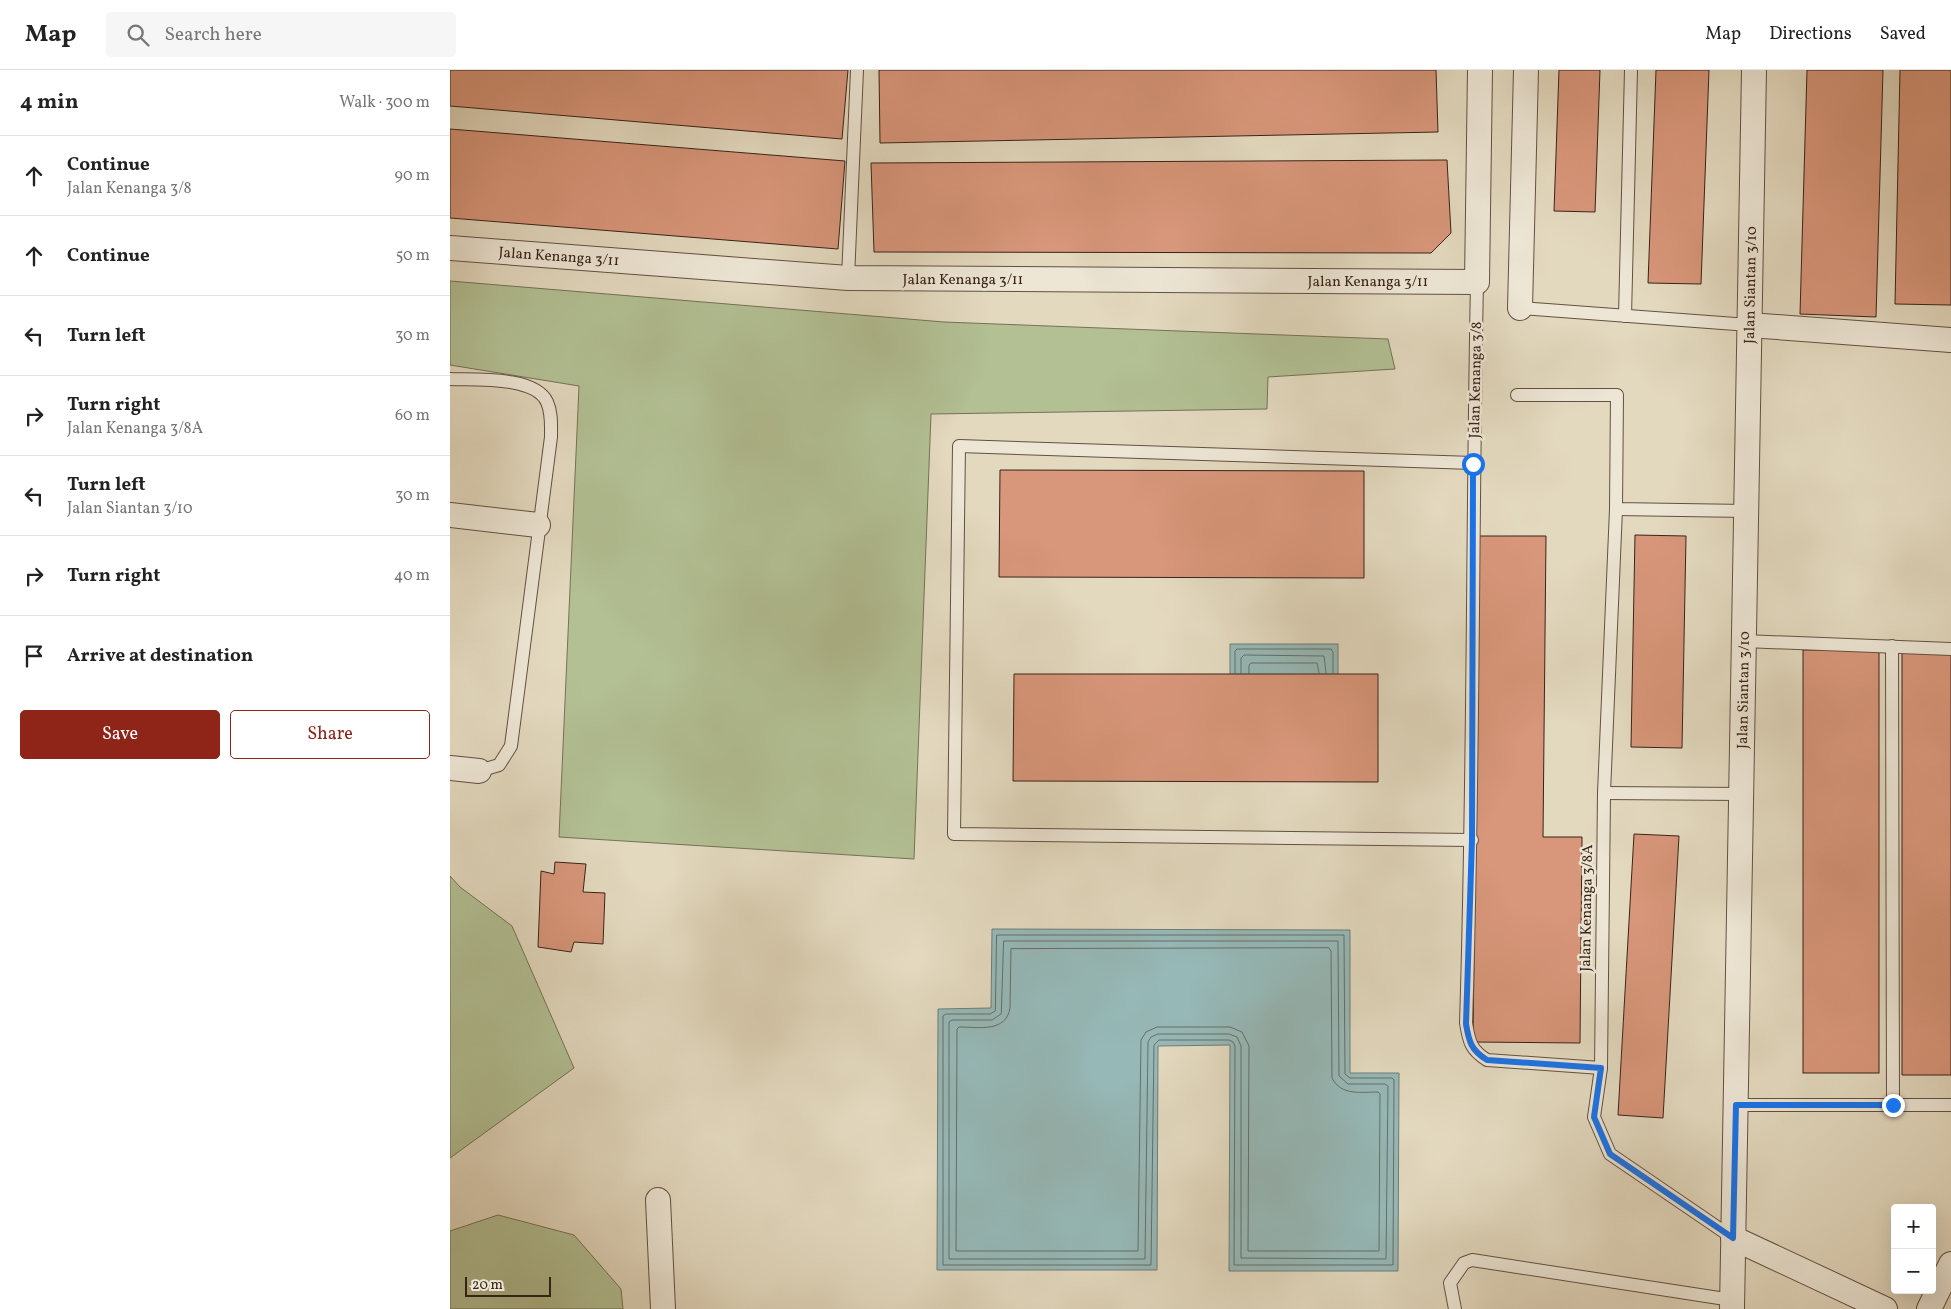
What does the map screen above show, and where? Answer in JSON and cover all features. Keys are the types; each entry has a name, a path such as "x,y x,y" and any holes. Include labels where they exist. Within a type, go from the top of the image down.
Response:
{"street":[{"name":"Jalan Kenanga 3/8","path":"1476,282 1480,70"},
{"path":"1520,308 1526,70"},
{"name":"Jalan Siantan 3/10","path":"1732,1305 1754,70"},
{"name":"Jalan Kenanga 3/11","path":"450,248 848,278 1476,282"},
{"path":"1749,325 1951,340"},
{"path":"450,515 538,525"},
{"path":"450,768 479,771"},
{"path":"658,1200 663,1309"},
{"path":"1733,1238 1885,1309"},
{"path":"1929,1309 1951,1264"}],"lane":[{"path":"848,278 857,70"},
{"path":"1625,316 1631,70"},
{"name":"Jalan Kenanga 3/8","path":"1476,282 1473,464 1472,840 1466,1024 1469,1043 1475,1053 1487,1060 1601,1068"},
{"path":"1520,308 1749,325"},
{"path":"450,379 516,383 536,389 547,401 551,418 551,437 538,525 511,746 499,765 479,771"},
{"name":"Jalan Kenanga 3/8A","path":"1517,395 1617,396 1616,509 1604,793 1601,1068 1594,1117 1610,1154 1733,1238"},
{"path":"1472,840 954,834 959,446 1473,464"},
{"path":"1616,509 1746,511"},
{"path":"1744,641 1951,649"},
{"path":"1892,646 1893,1105"},
{"path":"1604,793 1741,794"},
{"path":"1736,1105 1951,1105"},
{"path":"1456,1309 1450,1293 1450,1283 1464,1263 1472,1260 1732,1305"}],"green space":[{"path":"450,281 944,322 1388,339 1395,369 1268,377 1267,409 931,414 914,859 559,837 579,386 450,365"},
{"path":"450,876 460,887 512,926 574,1068 450,1158"},
{"path":"498,1215 574,1235 621,1289 623,1309 450,1309 450,1231"}],"water":[{"path":"1230,644 1338,644 1338,696 1230,696"},
{"path":"992,929 1350,930 1350,1073 1399,1073 1398,1271 1229,1271 1230,1045 1158,1046 1157,1270 937,1270 938,1009 991,1008"}],"building":[{"path":"450,70 848,70 842,139 450,106"},
{"path":"879,70 1436,70 1438,132 880,143"},
{"path":"1559,70 1600,70 1595,212 1554,211"},
{"path":"1656,70 1709,70 1701,284 1648,283"},
{"path":"1807,70 1883,70 1876,317 1800,314"},
{"path":"1900,70 1951,70 1951,305 1895,304"},
{"path":"450,129 845,161 838,249 450,218"},
{"path":"1447,160 1451,233 1431,253 874,252 871,163"},
{"path":"1000,470 1364,471 1364,578 999,577"},
{"path":"1635,535 1686,536 1682,748 1631,747"},
{"path":"1479,536 1546,536 1543,837 1582,837 1580,1043 1473,1042"},
{"path":"1803,650 1879,650 1879,1073 1803,1073"},
{"path":"1902,652 1951,653 1951,1075 1902,1075"},
{"path":"1014,674 1378,674 1378,782 1013,781"},
{"path":"1634,834 1679,836 1663,1118 1618,1115"},
{"path":"555,862 586,864 583,892 605,893 603,944 574,942 571,952 538,947 541,871 554,874"}],"route":[{"path":"1473,464 1472,840 1466,1024 1469,1043 1475,1053 1487,1060 1601,1068 1594,1117 1610,1154 1733,1238 1736,1105 1893,1105"}]}
